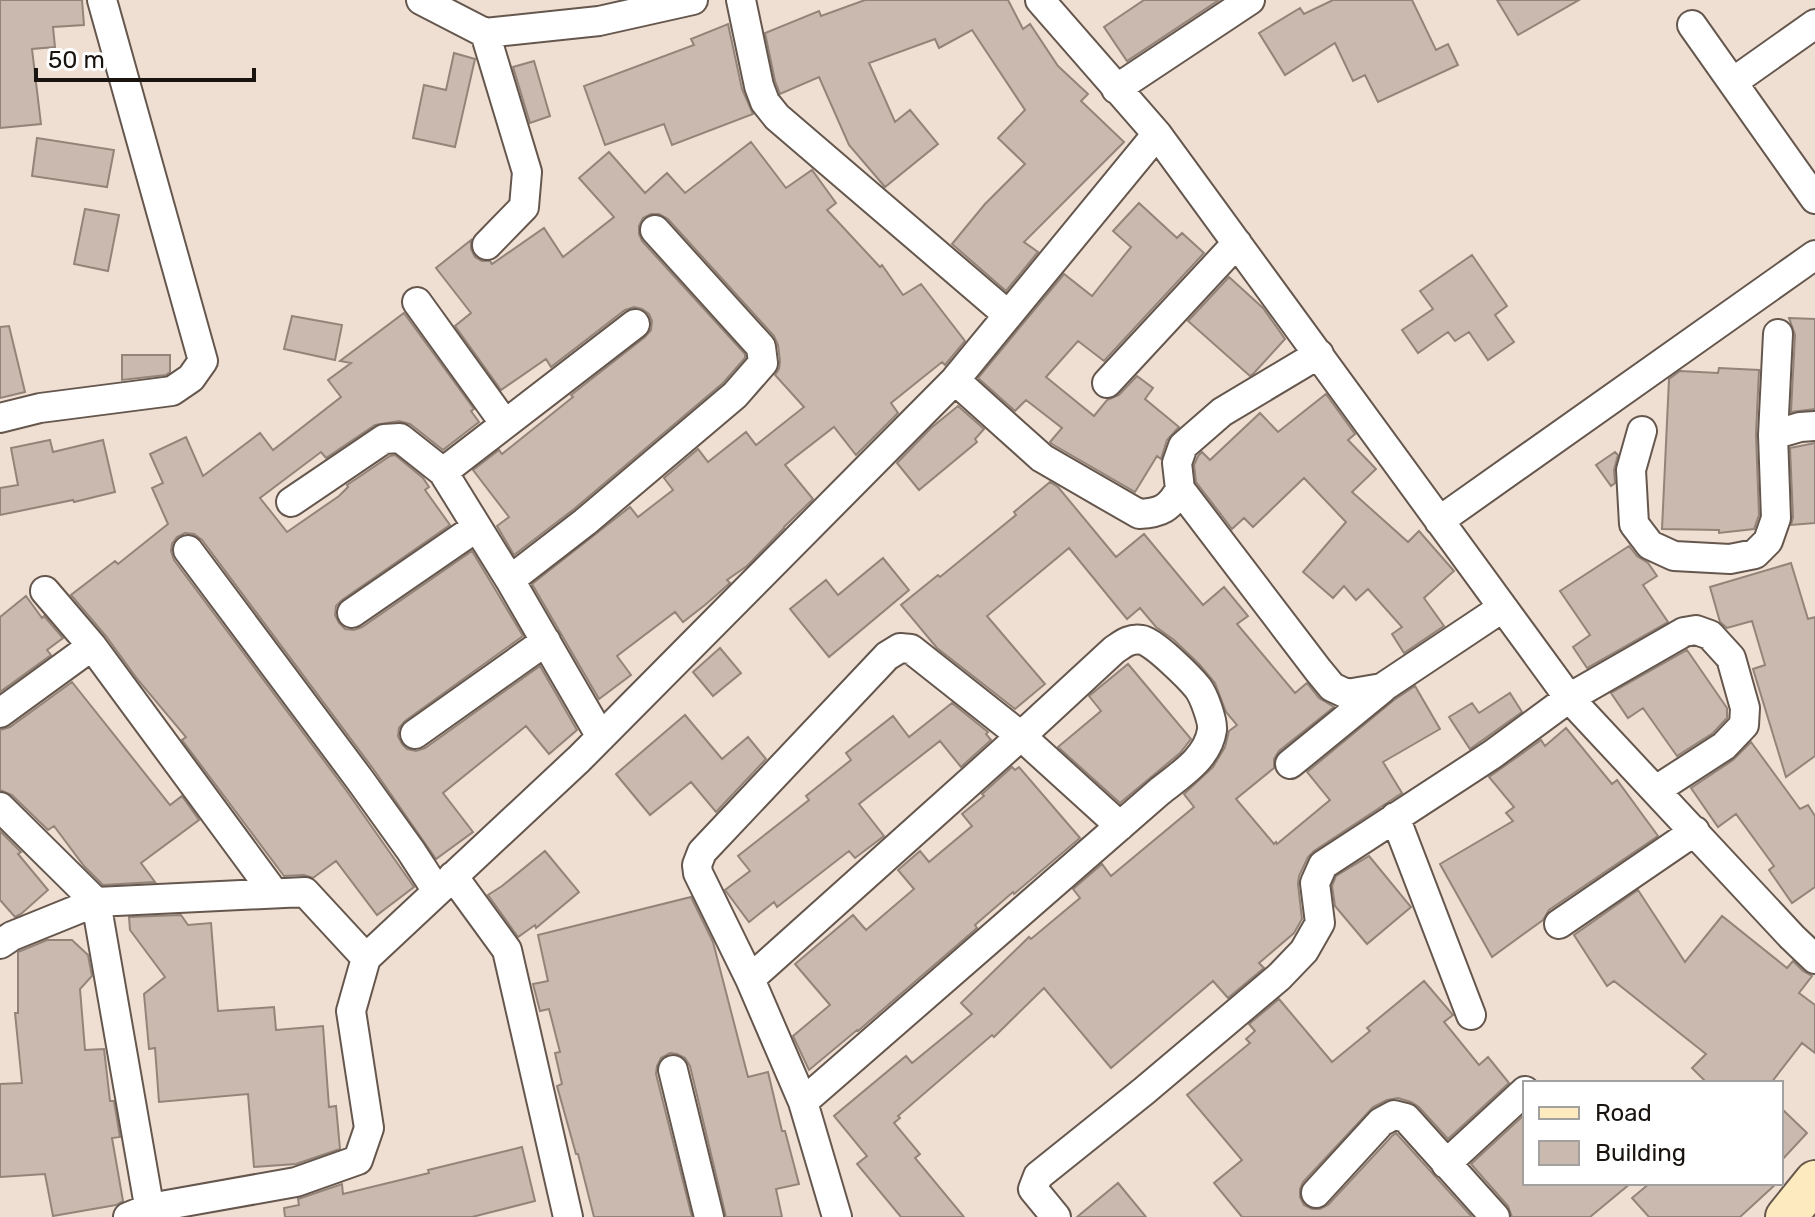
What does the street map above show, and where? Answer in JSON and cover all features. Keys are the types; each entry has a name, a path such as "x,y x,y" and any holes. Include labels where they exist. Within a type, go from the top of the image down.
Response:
{"main road":[{"path":"1786,1217 1815,1181"}],"street":[{"path":"0,418 40,408 172,391 191,378 203,361 102,0"},
{"path":"421,0 485,33 599,21 638,6 693,0"},
{"path":"741,0 759,86 765,102 777,117 1008,315"},
{"path":"1040,0 1157,134 1569,698 1815,959"},
{"path":"1116,89 1250,0"},
{"path":"1733,82 1815,24"},
{"path":"1692,25 1815,199"},
{"path":"485,33 527,172 524,207 487,245"},
{"path":"0,807 96,902 143,1214 296,1182 358,1160 369,1128 351,1011 366,958 601,737 955,380 1157,134"},
{"path":"510,580 585,522 735,395 763,363 761,347 655,230"},
{"path":"1107,383 1237,243"},
{"path":"1439,521 1815,255"},
{"path":"417,302 505,424"},
{"path":"443,472 635,324"},
{"path":"1642,431 1631,470 1634,524 1650,545 1674,556 1730,559 1755,554 1768,541 1776,518 1773,435 1778,334"},
{"path":"1319,354 1222,412 1183,446 1177,463 1180,489 1332,687 1347,694 1382,688"},
{"path":"955,380 1042,458 1139,514 1156,513 1169,505 1180,489"},
{"path":"1773,435 1815,426"},
{"path":"291,502 384,439 400,438 443,472 601,737"},
{"path":"352,613 477,527"},
{"path":"188,550 411,851 507,950 568,1217"},
{"path":"45,591 92,646 274,893"},
{"path":"1290,764 1382,688 1502,608"},
{"path":"1056,1217 1033,1189 1038,1176 1279,977 1304,951 1320,923 1315,883 1323,865 1493,754 1569,698 1684,632 1696,630 1710,635 1731,658 1745,708 1744,725 1724,746 1656,790"},
{"path":"750,979 1114,650 1129,640 1145,640 1163,653 1199,690 1212,728 1204,749 1191,767 803,1102"},
{"path":"415,734 546,641"},
{"path":"0,713 92,646"},
{"path":"837,1217 803,1102 750,979 698,873 697,865 702,852 887,656 900,648 911,649 1021,736 1120,826"},
{"path":"1395,817 1471,1015"},
{"path":"1559,924 1695,831"},
{"path":"0,944 12,936 96,902 305,892 366,958"},
{"path":"673,1070 709,1217"},
{"path":"1446,1164 1523,1093"},
{"path":"1316,1193 1381,1122 1394,1115 1406,1118 1489,1215"}],"building":[{"path":"0,0 82,0 84,25 53,27 55,47 32,49 41,124 0,128"},
{"path":"865,0 1008,0 1023,29 1030,24 1058,66 1088,94 1081,101 1124,142 1024,242 1038,252 1006,291 952,244 985,204 1025,164 998,138 1025,110 972,30 939,48 935,39 869,63 895,122 910,110 938,144 885,187 849,145 819,77 780,94 765,33 819,11 821,16"},
{"path":"1144,0 1219,0 1127,61 1104,27"},
{"path":"1333,0 1412,0 1436,50 1448,44 1458,65 1378,102 1365,75 1353,81 1335,43 1285,75 1259,33 1300,8 1304,14"},
{"path":"1497,0 1579,0 1518,35"},
{"path":"728,24 742,89 753,114 672,145 664,124 605,145 584,86 694,45 691,39"},
{"path":"454,53 475,59 455,147 413,138 424,85 446,90"},
{"path":"534,61 550,116 530,123 513,67"},
{"path":"37,138 114,150 107,187 32,176"},
{"path":"751,142 786,188 812,170 836,203 827,210 880,267 882,265 903,295 921,284 965,341 945,365 942,362 891,403 898,413 856,455 834,427 785,465 813,499 747,566 727,580 730,583 705,605 683,622 675,612 617,656 631,675 599,699 532,584 630,507 638,517 673,490 664,478 698,449 708,462 746,432 756,445 804,407 775,375 780,361 774,336 668,219 659,214 643,218 639,226 642,241 745,354 745,358 723,383 574,509 514,555 497,526 509,517 473,470 499,450 502,454 573,397 571,395 645,337 651,330 652,321 642,309 634,307 625,310 551,367 546,359 501,390 455,326 471,313 436,268 471,240 475,257 492,264 544,228 563,257 614,217 579,178 609,152 645,193 667,173 685,193"},
{"path":"1139,203 1177,238 1182,233 1204,253 1104,361 1078,341 1046,377 1094,416 1107,400 1119,395 1137,376 1153,388 1145,399 1179,427 1167,440 1161,459 1157,456 1135,492 1052,444 1050,442 1062,428 1026,400 1015,411 978,378 1064,274 1092,296 1131,247 1113,231"},
{"path":"85,209 119,215 108,271 74,264"},
{"path":"1472,255 1507,306 1495,315 1514,342 1488,360 1469,332 1455,341 1448,332 1418,353 1402,330 1433,309 1420,291"},
{"path":"1229,277 1263,308 1285,339 1250,376 1188,321"},
{"path":"404,313 474,409 471,411 479,422 443,450 410,424 399,421 375,425 326,458 321,452 260,498 287,532 339,496 347,485 395,455 423,478 429,487 425,490 450,525 342,600 336,606 335,615 339,623 345,629 362,627 472,551 523,636 405,721 399,728 398,736 407,749 416,751 425,748 540,666 577,730 549,754 526,726 443,793 473,832 436,859 374,770 202,540 194,534 185,533 177,537 171,551 174,560 346,790 414,887 377,915 336,861 313,878 284,876 182,740 186,737 71,595 115,561 118,564 168,524 152,488 163,483 150,454 186,437 203,476 260,433 273,450 341,397 328,380 351,363 340,361"},
{"path":"292,316 342,325 335,360 284,349"},
{"path":"1789,318 1815,319 1815,409 1791,412 1795,335"},
{"path":"9,326 25,392 0,398 0,327"},
{"path":"122,355 170,355 170,372 122,380"},
{"path":"1719,368 1759,370 1756,434 1759,515 1754,529 1719,533 1719,530 1662,529 1669,379 1680,371 1718,373"},
{"path":"1326,394 1355,434 1348,440 1376,469 1352,492 1408,542 1419,531 1454,571 1424,598 1444,626 1404,653 1392,634 1402,627 1368,589 1356,600 1344,586 1333,598 1303,572 1346,522 1304,478 1253,527 1244,518 1232,529 1196,482 1194,465 1202,452 1210,460 1260,413 1278,432"},
{"path":"958,406 984,429 975,439 977,442 919,490 897,463"},
{"path":"50,440 53,452 103,440 115,492 0,515 0,488 18,485 11,448"},
{"path":"1815,443 1815,523 1791,525 1790,448"},
{"path":"1615,452 1618,455 1615,483 1611,486 1596,465"},
{"path":"1050,482 1058,487 1116,557 1144,534 1203,605 1224,587 1248,616 1237,624 1295,693 1307,683 1319,698 1334,707 1279,751 1274,759 1274,768 1236,799 1274,844 1330,800 1307,772 1394,700 1415,686 1440,729 1383,762 1402,793 1308,857 1298,884 1302,919 1294,933 1259,963 1264,968 1228,998 1213,981 1111,1068 1044,988 994,1037 992,1035 898,1116 900,1118 894,1123 920,1154 915,1158 964,1217 901,1217 857,1164 867,1156 834,1116 906,1056 912,1063 972,1014 961,1003 1029,937 1031,939 1080,898 1073,889 1102,864 1111,876 1194,807 1184,794 1213,767 1225,747 1229,731 1237,725 1226,712 1215,683 1199,664 1156,627 1140,608 1127,619 1069,548 987,616 1045,684 1015,709 937,648 901,605 1016,515 1014,512"},
{"path":"1629,546 1657,576 1643,585 1668,622 1587,668 1573,647 1590,635 1560,591"},
{"path":"883,558 909,590 829,657 790,609 826,580 838,595"},
{"path":"1791,563 1808,619 1815,617 1815,756 1786,777 1753,669 1765,665 1752,621 1727,628 1720,622 1710,587"},
{"path":"26,596 42,618 44,616 63,638 47,650 51,655 0,692 0,617"},
{"path":"720,648 741,673 713,696 693,672"},
{"path":"1687,650 1727,708 1727,718 1713,733 1677,756 1643,708 1628,718 1611,693"},
{"path":"1128,664 1191,739 1180,753 1120,803 1058,747 1101,711 1089,696"},
{"path":"72,682 170,805 182,796 199,820 141,863 155,882 103,885 84,866 54,826 48,830 12,795 0,790 0,730 10,727"},
{"path":"1510,693 1522,712 1470,749 1449,717 1472,703 1479,713"},
{"path":"952,703 988,732 986,734 991,740 961,767 940,741 859,804 884,836 855,858 849,851 777,907 774,902 749,922 725,890 750,871 738,856 809,800 806,796 851,760 846,753 893,716 909,737"},
{"path":"685,715 722,759 748,737 766,759 716,812 691,782 650,815 616,774"},
{"path":"1566,728 1612,784 1617,780 1658,836 1549,910 1543,920 1492,957 1440,864 1513,821 1506,813 1514,807 1489,777 1541,740 1545,746"},
{"path":"1751,742 1800,809 1808,805 1815,816 1815,887 1792,903 1769,870 1774,866 1736,814 1718,827 1691,788 1733,760"},
{"path":"1012,767 1015,770 1019,767 1080,838 1013,892 975,925 977,928 809,1070 793,1036 830,1005 795,964 853,915 866,930 914,889 898,870 920,851 929,862 972,826 962,814"},
{"path":"0,831 21,852 18,854 48,890 15,917 0,900"},
{"path":"545,851 579,892 536,928 535,925 518,937 488,895"},
{"path":"1369,856 1411,907 1367,944 1335,906 1332,886 1336,876"},
{"path":"1638,890 1685,962 1722,916 1787,968 1793,961 1812,976 1799,993 1815,1005 1815,1053 1802,1043 1773,1081 1705,1081 1692,1068 1706,1054 1614,981 1607,986 1574,935"},
{"path":"691,897 713,942 748,1077 768,1072 799,1184 776,1189 782,1217 726,1217 690,1066 685,1058 670,1053 661,1058 656,1074 692,1217 594,1217 557,1086 562,1084 555,1053 560,1052 549,1009 540,1011 533,984 548,981 538,935"},
{"path":"181,915 188,925 211,923 218,1011 274,1007 276,1030 323,1026 329,1107 336,1106 340,1149 296,1164 254,1167 248,1094 159,1102 155,1048 149,1049 144,994 165,977 130,930 129,917"},
{"path":"47,940 72,940 88,955 92,976 80,989 85,1050 104,1049 110,1101 114,1101 120,1137 112,1138 123,1201 116,1205 53,1216 45,1174 0,1177 0,1084 22,1083 15,1013 18,1013 18,952"},
{"path":"1424,981 1453,1015 1444,1022 1479,1065 1488,1057 1509,1083 1448,1139 1411,1102 1398,1098 1373,1107 1303,1182 1300,1197 1304,1205 1312,1209 1328,1205 1396,1133 1472,1217 1242,1217 1214,1183 1242,1160 1187,1095 1250,1043 1246,1039 1255,1031 1249,1024 1279,999 1332,1062"},
{"path":"1783,1110 1807,1133 1783,1159"},
{"path":"1523,1116 1523,1185 1629,1185 1590,1217 1512,1217 1508,1206 1471,1164"},
{"path":"522,1147 535,1201 472,1217 285,1217 284,1208 299,1205 298,1199 342,1184 343,1194"},
{"path":"1118,1183 1146,1217 1077,1217"},
{"path":"1648,1185 1775,1185 1740,1217 1649,1217 1632,1198"}]}
